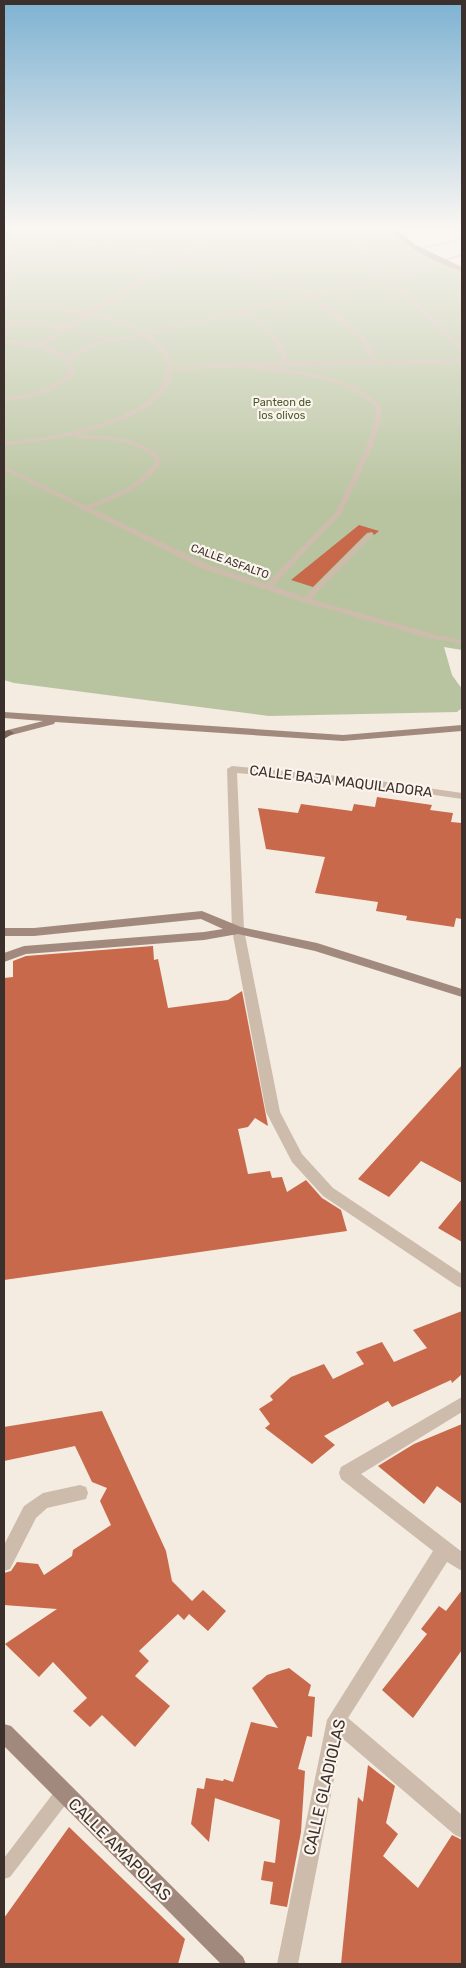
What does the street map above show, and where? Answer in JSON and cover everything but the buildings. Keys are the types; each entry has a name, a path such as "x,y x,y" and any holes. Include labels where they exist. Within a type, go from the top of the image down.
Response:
{"street":[{"path":"4,715 343,738 462,728"},
{"path":"5,734 60,720"},
{"name":"CALLE BAJA MAQUILADORA","path":"462,796 359,781 232,769 238,930 273,1112 297,1158 328,1192 462,1282"},
{"path":"4,932 34,932 202,915 238,930 317,947 462,994"},
{"path":"4,958 24,950 204,936 238,930"},
{"path":"462,1404 347,1473 462,1563"},
{"path":"4,1563 30,1512 43,1501 80,1493"},
{"name":"CALLE GLADIOLAS","path":"287,1964 336,1720 445,1549"},
{"path":"336,1720 462,1828"},
{"name":"CALLE AMAPOLAS","path":"4,1733 236,1964"}],"lane":[{"path":"39,345 78,320"},
{"path":"4,444 70,435 110,424 144,406 162,390 171,368 166,353 147,334 112,320"},
{"path":"67,358 94,344 206,320"},
{"path":"255,320 267,328 285,348 285,363"},
{"path":"341,320 362,337 376,362"},
{"path":"435,320 462,350"},
{"path":"4,323 18,322 67,327 111,340"},
{"path":"4,335 18,322"},
{"path":"4,341 39,345 67,358 72,372 64,383 38,393 4,399"},
{"path":"171,368 285,363 462,361"},
{"path":"241,365 337,383 365,394 379,407 378,421 368,450 338,514 268,587"},
{"path":"70,435 121,441 143,447 154,452 159,460 155,470 142,481 84,509"},
{"name":"CALLE ASFALTO","path":"4,468 84,509 204,566 306,600 432,636 462,642"},
{"path":"306,600 370,535"},
{"path":"4,1871 64,1793"}],"green space":[{"name":"Panteon de los olivos","path":"4,320 462,320 462,650 444,647 452,675 462,689 462,708 457,712 269,716 14,683 4,680"}]}
